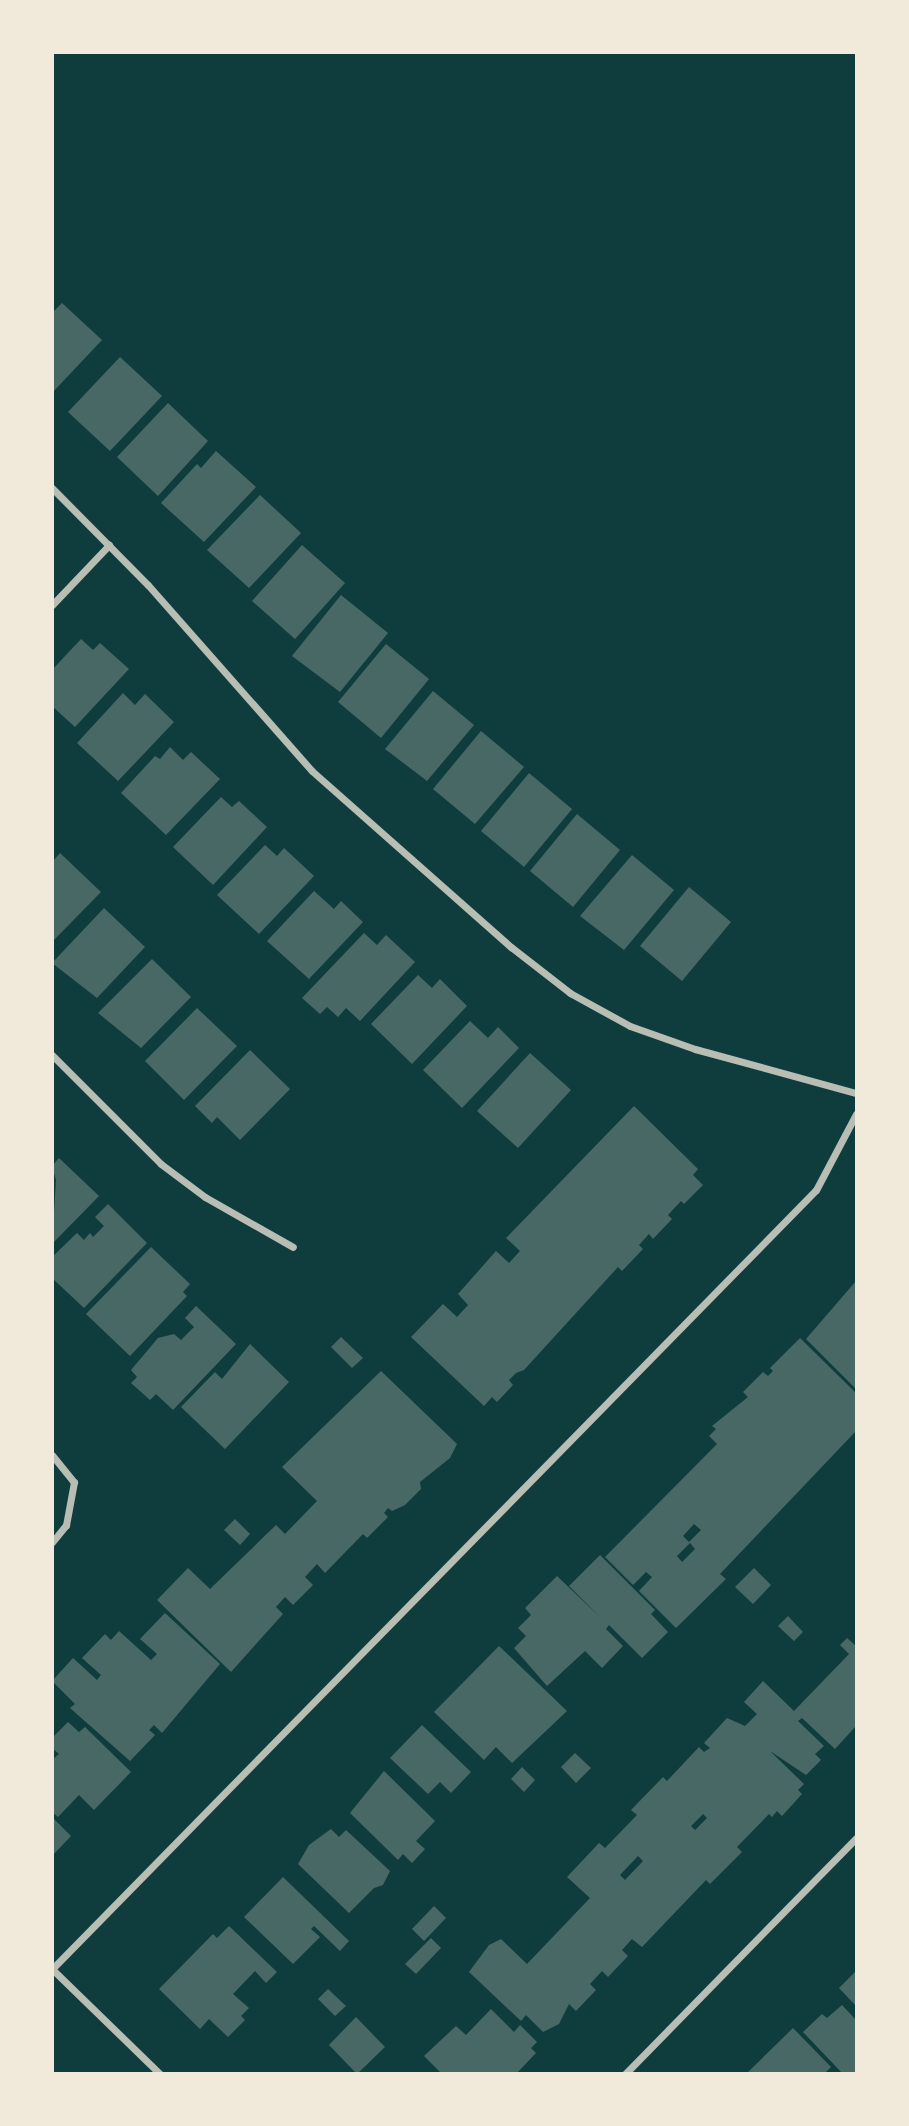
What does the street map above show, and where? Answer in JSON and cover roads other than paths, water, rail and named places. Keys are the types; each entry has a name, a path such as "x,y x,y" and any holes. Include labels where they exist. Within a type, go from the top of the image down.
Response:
{"street":[{"path":"52,488 109,545 312,771 511,947 570,993 630,1026 682,1044 856,1093"},
{"path":"52,605 109,545"},
{"path":"52,1055 161,1164 214,1203 293,1247"},
{"path":"160,2074 52,1969 816,1190 856,1114"},
{"path":"52,1455 74,1482 66,1525 52,1542"},
{"path":"625,2074 856,1838"}]}
